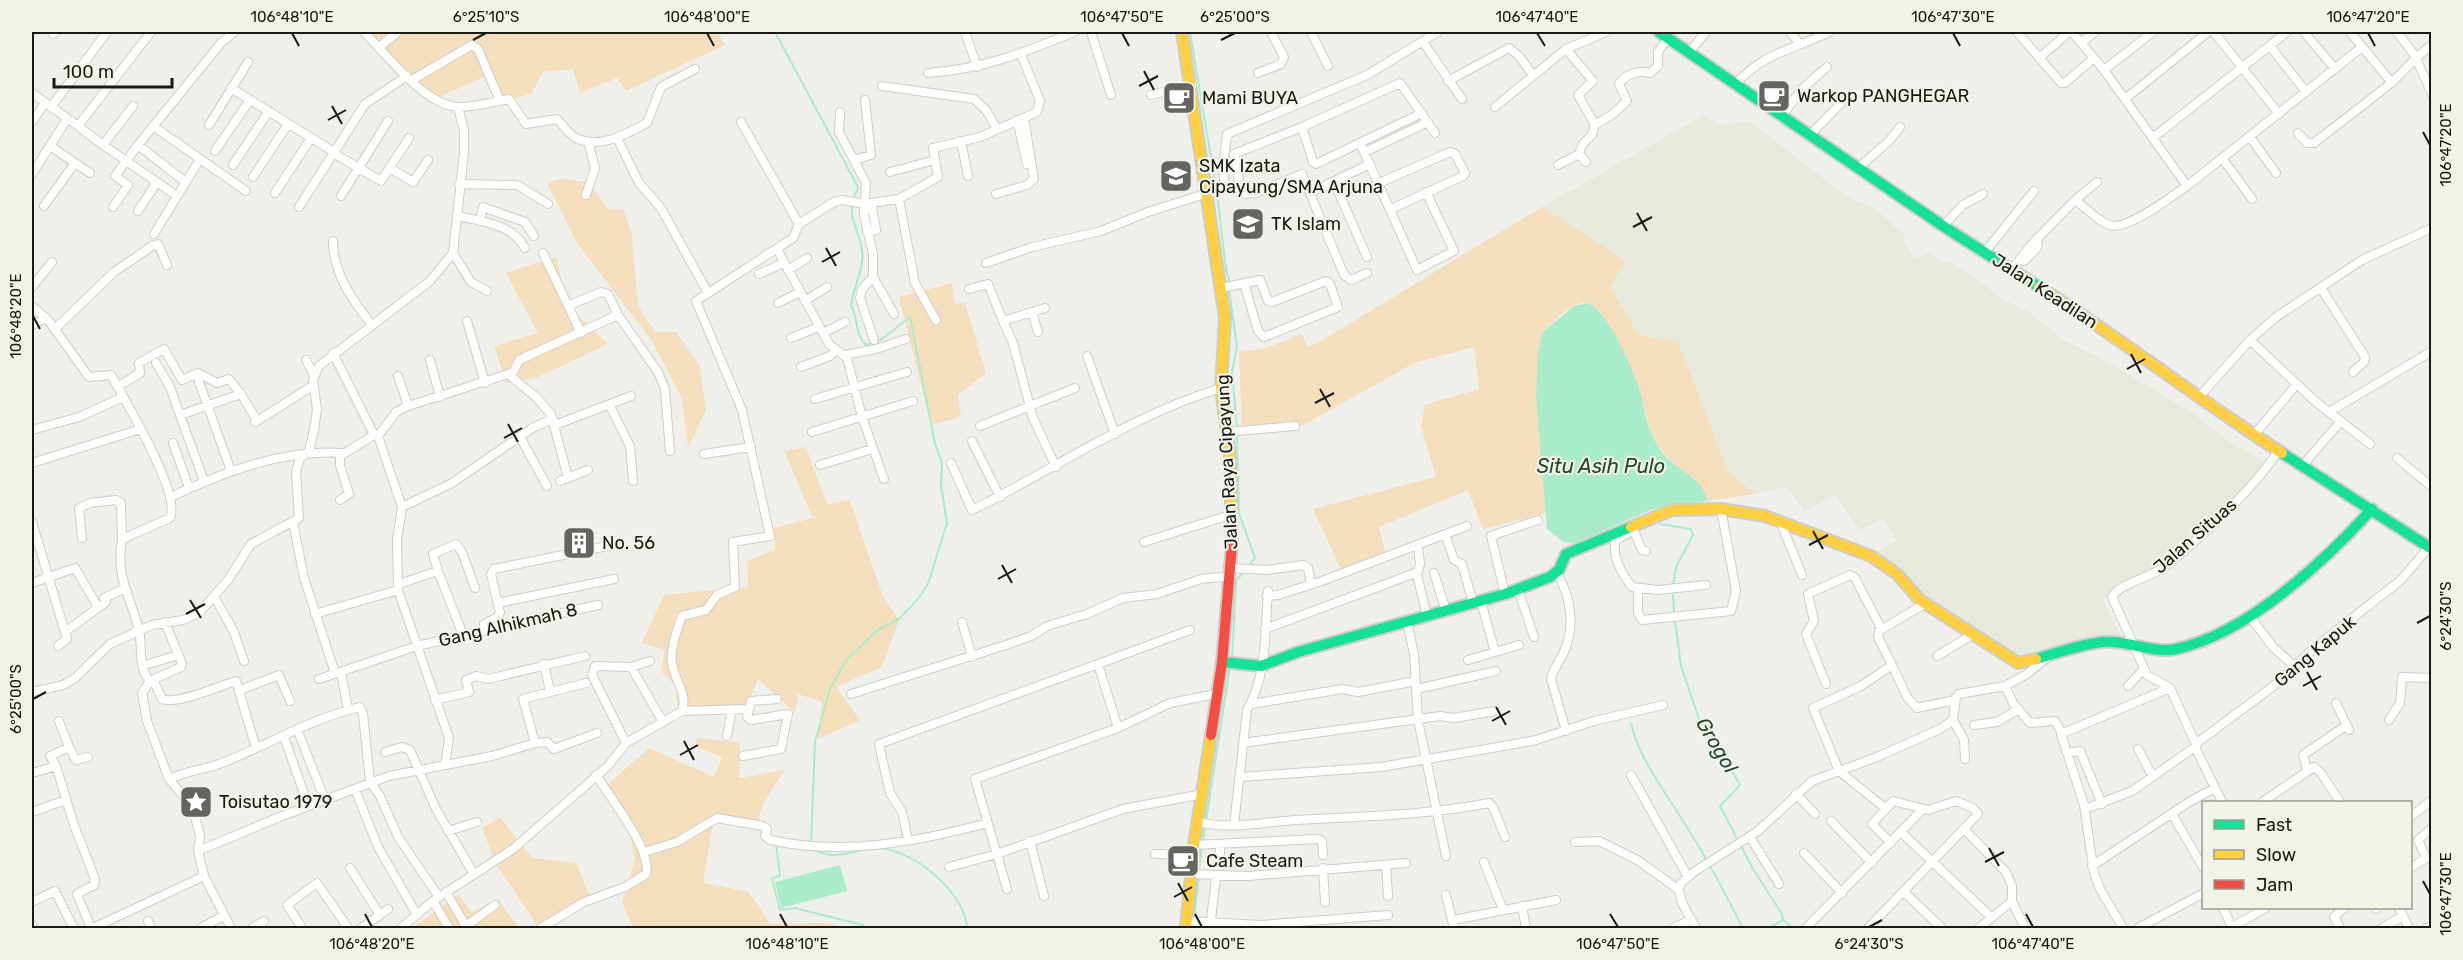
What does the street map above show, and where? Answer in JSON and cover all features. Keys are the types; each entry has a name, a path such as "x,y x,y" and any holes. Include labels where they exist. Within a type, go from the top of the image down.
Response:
{"main road":[{"name":"Jalan Raya Cipayung","path":"1182,32 1227,286 1226,336 1221,388 1234,430 1235,571 1224,663 1216,694 1186,923"},
{"name":"Jalan Keadilan","path":"1664,35 1734,85 1944,226 2090,319 2254,435 2276,454 2303,465 2372,509 2426,553"},
{"path":"1224,663 1261,666 1298,652 1505,594 1557,573 1569,552 1652,516 1692,508 1757,514 1871,556 1898,574 1916,596 1972,635 2018,663 2097,643 2135,644 2175,650 2219,633 2250,617 2300,579 2372,509"}],"street":[{"path":"32,122 106,32"},
{"path":"78,126 150,32"},
{"path":"113,207 128,185 115,176 221,43 234,32"},
{"path":"364,32 409,78 431,98 442,104 459,107 509,99 514,102 526,124 556,119 575,138 588,141 617,138 647,123 659,90 664,84 695,69"},
{"path":"379,47 398,32"},
{"path":"965,32 977,67"},
{"path":"928,73 977,67 1021,54 1074,32"},
{"path":"1090,32 1111,94"},
{"path":"1258,73 1281,64 1284,57 1271,32"},
{"path":"1311,32 1328,66"},
{"path":"1367,273 1351,280 1344,275 1311,192 1300,173 1251,194 1245,194 1232,187 1222,169 1227,134 1367,75 1438,32"},
{"path":"1495,107 1566,49 1606,32"},
{"path":"1689,51 1706,32"},
{"path":"1790,32 1799,43"},
{"path":"1734,85 1768,57 1829,32"},
{"path":"2017,32 2062,84 2094,58"},
{"path":"2039,58 2071,32 2104,70 2187,186"},
{"path":"2082,42 2095,32"},
{"path":"2104,70 2153,32"},
{"path":"2125,99 2208,32"},
{"path":"2214,32 2279,114"},
{"path":"2154,137 2287,32"},
{"path":"2304,32 2335,69"},
{"path":"2349,32 2391,83"},
{"path":"2397,32 2415,56 2432,94"},
{"path":"1586,162 1580,154 1582,145 1592,135 1595,125 1627,102 1619,84 1622,80 1642,70 1650,73 1658,66 1658,52 1664,35"},
{"path":"1423,42 1462,99"},
{"path":"299,207 365,104 409,78 472,45 478,49 500,101"},
{"path":"2298,133 2307,142 2314,143 2391,83 2406,70 2415,56 2432,45"},
{"path":"2270,46 2306,92"},
{"path":"2075,200 2106,223 2116,226 2132,221 2187,186 2362,47"},
{"path":"1448,81 1509,48 1519,56 1533,75"},
{"path":"1566,49 1593,81 1578,95 1595,125"},
{"path":"682,711 686,699 672,662 674,642 682,616 706,610 717,595 735,587 733,542 770,536 751,447 737,396 696,301 793,238 800,224 834,202 848,201 862,205 899,199 936,180 938,176 933,148 980,137 1037,112 1040,100 1021,54"},
{"path":"209,124 248,62"},
{"path":"1781,117 1802,89 1827,67"},
{"path":"1232,187 1234,154 1302,128 1400,83 1435,133"},
{"path":"1151,96 1192,85"},
{"path":"882,87 974,99 986,110 997,129"},
{"path":"231,88 381,181 409,138"},
{"path":"32,93 177,196"},
{"path":"1810,135 1849,95"},
{"path":"216,151 250,100"},
{"path":"854,160 871,155 865,100"},
{"path":"103,145 133,106"},
{"path":"314,375 322,362 333,353 430,281 453,253 464,131 459,107"},
{"path":"233,165 268,111"},
{"path":"840,112 839,132 866,183 862,205 875,266 873,277 862,288 860,298 873,339"},
{"path":"1302,128 1314,163 1422,113"},
{"path":"32,174 67,119"},
{"path":"1020,119 1027,164"},
{"path":"996,194 1027,185 1034,179 1020,119"},
{"path":"341,196 387,121"},
{"path":"741,122 800,224"},
{"path":"1365,152 1428,122"},
{"path":"253,177 288,124"},
{"path":"153,126 246,191"},
{"path":"1858,168 1889,141 1900,127"},
{"path":"2250,137 2276,173"},
{"path":"275,193 311,138"},
{"path":"617,138 639,183 661,208 708,293"},
{"path":"586,195 595,168 588,141"},
{"path":"961,141 968,176"},
{"path":"1360,142 1415,267 1421,270 1454,251 1426,192"},
{"path":"50,146 90,173"},
{"path":"138,146 183,180"},
{"path":"1379,183 1453,152 1464,175 1390,209"},
{"path":"1558,165 1580,154"},
{"path":"2222,158 2252,199"},
{"path":"154,234 200,159"},
{"path":"390,168 413,182 428,160"},
{"path":"890,172 935,160"},
{"path":"44,206 75,163"},
{"path":"1311,192 1370,164"},
{"path":"138,211 157,182"},
{"path":"1334,182 1367,257"},
{"path":"2014,270 2075,200 2097,182"},
{"path":"459,184 517,185 548,204"},
{"path":"986,262 1032,247 1101,231 1128,219 1232,187"},
{"path":"1985,252 2034,191"},
{"path":"1944,226 1963,205 1983,194"},
{"path":"899,199 915,283 936,320"},
{"path":"480,221 483,207 525,222 534,236"},
{"path":"457,216 495,224 512,233 525,248"},
{"path":"2199,397 2250,340 2276,317 2374,254 2432,228"},
{"path":"333,241 334,261 348,294 371,324"},
{"path":"55,329 114,272 152,246 158,244 167,265"},
{"path":"777,249 835,351 845,355 876,349 906,339"},
{"path":"453,253 471,282 488,291"},
{"path":"543,254 570,305 581,333"},
{"path":"759,274 807,258"},
{"path":"32,287 52,262"},
{"path":"873,277 894,314"},
{"path":"1227,286 1260,280 1268,301 1272,302 1329,282 1338,308 1264,337 1257,331 1244,283"},
{"path":"969,289 988,284 1013,343 1029,407 1056,466"},
{"path":"805,300 827,287"},
{"path":"2321,288 2365,357 2364,362 2353,372"},
{"path":"570,305 603,291 608,294 618,315 658,372 665,389 670,451"},
{"path":"778,303 800,292"},
{"path":"32,306 55,329 89,377 93,379 109,373 141,429 171,497 170,518 122,539"},
{"path":"1003,321 1045,308"},
{"path":"1032,312 1038,332"},
{"path":"171,497 231,471 321,452 342,453 376,436 391,417 408,406 440,398 508,374 514,371 519,360 618,315"},
{"path":"32,325 46,318"},
{"path":"467,321 485,383"},
{"path":"791,338 845,322"},
{"path":"2250,340 2329,412 2370,444"},
{"path":"117,387 140,373 139,363 163,349 182,380 196,373 217,383 228,379 241,394 255,421 314,384"},
{"path":"801,367 835,351"},
{"path":"2329,412 2432,351"},
{"path":"333,353 376,436 402,507 397,540 398,587 449,738 445,765"},
{"path":"845,355 872,449 884,479"},
{"path":"1086,356 1114,434"},
{"path":"32,692 63,685 74,679 110,644 165,622 194,616 214,598 250,544 293,522 299,516 296,472 300,458 309,451 317,410 314,375 306,360"},
{"path":"430,360 440,398"},
{"path":"156,363 170,387 204,481"},
{"path":"815,399 856,389 907,372"},
{"path":"508,374 536,398 554,422 564,479 588,470"},
{"path":"398,376 408,406"},
{"path":"198,379 231,471"},
{"path":"2254,435 2297,384"},
{"path":"980,426 1076,388"},
{"path":"951,463 970,509 1000,497 1114,434 1186,400 1221,388"},
{"path":"180,415 241,394"},
{"path":"402,507 452,483 520,437 554,422 610,406 632,396"},
{"path":"32,430 79,417 123,397"},
{"path":"812,432 913,400"},
{"path":"610,406 630,446 633,481"},
{"path":"2303,465 2341,421"},
{"path":"1234,430 1295,426"},
{"path":"32,463 141,429"},
{"path":"520,437 547,486"},
{"path":"972,441 1000,497"},
{"path":"173,443 189,488"},
{"path":"704,454 751,447"},
{"path":"820,465 872,449"},
{"path":"340,500 349,494 340,465 342,453"},
{"name":"Jalan Situas","path":"2135,644 2112,600 2112,595 2164,567 2239,498 2276,454"},
{"path":"2397,458 2432,487"},
{"path":"82,538 79,508 90,503 116,500 121,503 122,539 119,563 124,589 139,631 142,666 150,681 155,684 162,699 167,701 236,681 256,748"},
{"path":"1692,508 1619,537 1614,544 1621,568 1630,586 1638,589 1674,589 1706,585"},
{"path":"1638,589 1638,613 1642,620 1731,611 1736,591 1721,509"},
{"path":"1144,542 1233,514"},
{"path":"1505,594 1490,537 1538,520"},
{"path":"1780,521 1802,575"},
{"path":"32,522 65,632 67,642 58,646"},
{"path":"293,522 304,578 338,673 348,710"},
{"path":"1234,825 1247,710 1256,696 1268,593 1278,595 1322,581 1467,526"},
{"path":"1634,531 1642,550 1646,551"},
{"path":"1446,534 1454,560 1462,564 1495,652"},
{"path":"463,635 433,554 456,544 462,552 475,588"},
{"path":"1418,545 1420,564 1418,572 1427,616"},
{"path":"484,630 484,624 499,615 492,571 607,546"},
{"name":"Gang Kapuk","path":"2085,809 2132,791 2196,746 2275,685 2294,666 2401,580 2426,553"},
{"path":"851,694 972,657 1031,636 1047,626 1087,614 1123,597 1157,594 1235,571 1303,565 1308,568 1310,579"},
{"path":"32,583 75,568 98,607"},
{"path":"315,614 398,587 438,571"},
{"path":"1265,629 1418,572"},
{"path":"1434,573 1446,611"},
{"path":"1557,573 1569,597 1570,614 1567,646 1551,679 1566,731"},
{"path":"1826,684 1806,634 1814,621 1808,594 1850,576 1855,578 1881,628"},
{"path":"498,603 614,579"},
{"path":"65,632 106,602 104,598 124,589"},
{"path":"1518,589 1534,637"},
{"path":"214,598 234,632 244,660"},
{"path":"1926,603 1881,628 1878,637 1907,697 1917,708 1955,700 1962,693 2005,686 2027,674 2048,657"},
{"name":"Gang Alhikmah 8","path":"319,679 417,646 598,605"},
{"path":"2250,617 2273,647 2294,666"},
{"path":"165,622 181,667 150,681 142,693 142,702 169,779 191,809 200,836 198,851 204,876 231,928"},
{"path":"962,622 972,657"},
{"path":"1407,622 1417,685 1418,720 1446,856"},
{"path":"908,839 902,812 890,793 879,744 1190,630"},
{"path":"1937,656 1972,635"},
{"path":"2135,644 2149,677 2170,688 2222,801"},
{"path":"1468,660 1519,645"},
{"path":"142,666 178,655"},
{"path":"435,700 469,692 466,684 468,678 476,676 488,679 585,656"},
{"path":"626,743 616,719 594,680 592,670 595,666 631,667 650,661"},
{"path":"544,664 550,691"},
{"path":"1098,664 1118,728"},
{"path":"1885,808 1839,771 1813,708 1861,686 1892,665"},
{"path":"631,667 663,722"},
{"path":"2128,686 2144,669"},
{"path":"1251,704 1343,689 1358,692 1417,685 1496,671"},
{"path":"240,690 279,675 290,701"},
{"path":"2389,720 2400,703 2402,677 2432,678"},
{"path":"535,743 523,699 586,683"},
{"path":"2005,686 2019,710 2030,723 2055,721 2062,733 2085,809 2092,866 2100,889 2123,928"},
{"path":"2062,733 2170,688"},
{"path":"1007,889 975,779 1118,728 1170,703 1216,694"},
{"path":"742,756 781,749 788,711 748,719 751,701 777,699"},
{"path":"1955,700 1953,720 1964,740 1965,759"},
{"path":"2307,769 2303,755 2348,728 2336,703"},
{"path":"1240,777 1347,771 1425,760 1530,741 1594,721 1663,705"},
{"path":"169,779 196,768 223,763 297,729 360,707 370,782 380,796 398,837 439,896 467,927 495,906"},
{"path":"727,736 732,709"},
{"path":"401,928 439,896 513,849 608,766 626,743 682,711 748,709"},
{"path":"1974,725 1997,722 2019,710"},
{"path":"1243,743 1495,711"},
{"path":"1679,890 1688,877 1747,839 1796,794 1818,778 1877,758 1940,729 1953,720"},
{"path":"59,721 76,760 88,757"},
{"path":"297,729 325,800"},
{"path":"198,851 370,782 417,769 445,765 535,743 547,742 554,749 597,733"},
{"path":"284,736 308,805"},
{"path":"69,747 50,755 56,766 95,879 94,885 77,894 92,928 204,876"},
{"path":"385,752 409,748 448,831 474,874"},
{"path":"2138,749 2153,777"},
{"path":"2067,753 2080,751 2102,804"},
{"path":"32,773 56,766"},
{"path":"2263,801 2307,769 2314,767 2319,770 2339,801"},
{"path":"541,928 584,902 642,879 648,868 645,852 596,775"},
{"path":"1631,775 1688,877"},
{"path":"2092,866 2172,813 2215,788"},
{"path":"356,789 378,847 417,915"},
{"path":"949,867 997,854 1123,809 1203,794"},
{"path":"1796,794 1815,814"},
{"path":"32,812 66,800"},
{"path":"1873,927 1978,814 1967,804 1954,800 1932,809 1923,809 1894,801 1872,824 1891,843"},
{"path":"2412,815 2432,800"},
{"path":"1200,822 1234,825 1438,813 1491,804 1505,837"},
{"path":"1806,928 1923,809"},
{"path":"2172,813 2202,865"},
{"path":"645,852 677,842 717,818 763,826 767,829 765,836 768,839 820,849 858,847 939,836 987,823"},
{"path":"1831,821 1872,862"},
{"path":"448,831 477,822"},
{"path":"2412,867 2426,858 2418,840 2432,828"},
{"path":"1965,830 2006,872 2012,886 2012,901 2025,928"},
{"path":"1901,832 1991,917"},
{"path":"1155,854 1220,844 1318,839 1322,841 1323,855"},
{"path":"1747,839 1779,884"},
{"path":"1030,841 1044,896"},
{"path":"1575,842 1599,841 1639,861 1679,890 1682,903 1696,928"},
{"path":"1220,844 1220,862"},
{"path":"1804,853 1842,892"},
{"path":"1484,862 1503,910"},
{"path":"1191,874 1212,876 1406,863"},
{"path":"1386,865 1388,896"},
{"path":"350,868 380,915"},
{"path":"1323,868 1325,902"},
{"path":"1208,925 1212,876"},
{"path":"302,928 287,905 317,883 348,928"},
{"path":"32,902 55,891 73,927"},
{"path":"1904,892 1942,928"},
{"path":"2138,928 2202,894"},
{"path":"1446,895 1453,924 1503,910 1556,900"},
{"path":"439,896 449,928"},
{"path":"1979,928 2012,901"},
{"path":"1522,906 1527,928"},
{"path":"361,928 388,909"},
{"path":"2223,909 2231,928 2264,909"},
{"path":"2340,928 2334,917 2343,909"},
{"path":"2399,909 2409,928"},
{"path":"1186,923 1270,925 1388,915"},
{"path":"201,928 223,916"},
{"path":"2382,928 2403,916"},
{"path":"1673,928 1691,920"},
{"path":"252,928 264,921"},
{"path":"2426,928 2432,926"}],"shaded area":[{"path":"365,32 717,32 725,45 626,91 617,78 580,93 573,69 543,72 532,93 506,102 488,75 428,102"},
{"path":"1704,115 1721,125 1749,121 1852,200 1874,208 1904,234 1904,243 1915,258 1930,253 1941,262 1950,262 1972,275 2004,300 2031,313 2064,341 2093,354 2194,414 2228,441 2272,467 2164,571 2103,599 2125,644 2085,648 2019,666 1933,609 1912,601 1899,581 1869,555 1897,541 1883,519 1860,530 1835,495 1805,511 1786,487 1755,494 1728,471 1678,342 1639,335 1610,287 1626,261 1542,207"},
{"path":"561,179 588,182 609,210 623,209 632,234 638,306 655,332 676,332 700,366 706,410 688,448 682,398 650,338 577,243 547,183"},
{"path":"1542,207 1626,261 1610,287 1639,335 1678,342 1728,471 1755,494 1707,501 1707,498 1660,448 1649,426 1637,384 1616,339 1602,315 1588,303 1582,303 1570,308 1543,332 1536,395 1547,513 1483,529 1468,490 1379,527 1386,557 1343,574 1313,509 1436,477 1421,426 1425,405 1479,389 1474,347 1414,363 1293,431 1242,432 1239,352 1266,348 1302,334 1308,347 1321,341"},
{"path":"557,257 565,304 608,344 538,377 506,383 494,346 538,333 506,273"},
{"path":"952,283 955,304 965,303 986,373 958,395 961,417 931,425 899,297"},
{"path":"806,447 827,504 850,500 883,597 899,620 882,667 836,687 860,720 818,739 822,702 798,694 795,713 758,679 748,706 678,707 675,685 661,671 665,650 642,643 664,595 748,587 747,561 775,550 774,528 813,518 784,451"},
{"path":"697,738 740,743 739,778 785,770 764,802 755,829 713,823 703,883 749,892 770,924 828,923 844,928 633,928 622,902 635,860 629,824 606,786 649,748 714,777 722,757 696,747"},
{"path":"500,817 532,858 576,863 592,901 537,925 496,864 482,828"},
{"path":"458,895 472,912 498,899 519,928 412,928"}],"water":[{"name":"Situ Asih Pulo","path":"1588,303 1596,308 1603,317 1624,352 1638,385 1648,425 1657,445 1667,458 1697,482 1707,501 1653,509 1574,543 1563,542 1547,529 1536,395 1538,352 1543,332 1574,306"},
{"path":"840,865 847,891 781,908 775,882"}],"waterway":[{"path":"775,32 858,187 853,200"},
{"path":"1190,32 1216,188"},
{"path":"1217,194 1226,269 1230,283"},
{"path":"811,843 815,742 830,689 846,660 878,630 900,618 918,599 928,584 947,523 941,485 942,463 935,444 910,317 882,339 866,345 858,331 851,305 862,257 861,244 852,217 852,205"},
{"path":"1229,289 1237,347 1232,372 1237,428"},
{"path":"1237,434 1239,513 1255,558 1248,567"},
{"name":"Grogol","path":"1660,524 1691,529 1693,535 1676,567 1673,586"},
{"path":"1232,661 1236,580 1245,571"},
{"name":"Grogol","path":"1673,592 1674,616"},
{"name":"Grogol","path":"1675,621 1681,666 1701,725 1714,740 1740,785 1720,806 1753,869 1782,914 1783,920"},
{"path":"1206,821 1230,666"},
{"name":"Grogol","path":"1631,724 1641,752 1704,856 1743,928"},
{"path":"1203,841 1205,826"},
{"path":"776,843 780,875 772,879 780,910 795,908 863,925 865,928"},
{"path":"1199,871 1202,847"},
{"path":"813,848 836,855 876,848 905,855 934,874 947,887 964,914 967,928"},
{"path":"1194,919 1199,877"},
{"name":"Grogol","path":"1769,928 1783,920 1793,928"}],"traffic: fast":[{"path":"1659,32 1946,228 2039,287"},
{"path":"2282,453 2432,549"},
{"path":"2036,659 2103,642 2168,650 2203,641 2257,612 2283,593 2332,551 2372,509"},
{"path":"1222,662 1261,666 1298,652 1505,594 1550,577 1559,570 1566,554 1631,527"}],"traffic: slow":[{"path":"1182,32 1225,318 1221,388 1230,457 1232,544"},
{"path":"2039,287 2282,453"},
{"path":"1631,527 1672,510 1721,509 1765,516 1871,556 1897,574 1920,600 2018,663 2036,659"},
{"path":"1186,928 1194,845 1211,735"}],"traffic: jam":[{"path":"1211,735 1222,662 1232,544"}],"place":[{"name":"Warkop PANGHEGAR","path":"1774,96"},
{"name":"Mami BUYA","path":"1179,98"},
{"name":"SMK Izata Cipayung/SMA Arjuna","path":"1176,176"},
{"name":"TK Islam","path":"1248,224"},
{"name":"No. 56","path":"579,543"},
{"name":"Toisutao 1979","path":"196,802"},
{"name":"Cafe Steam","path":"1183,861"}]}
